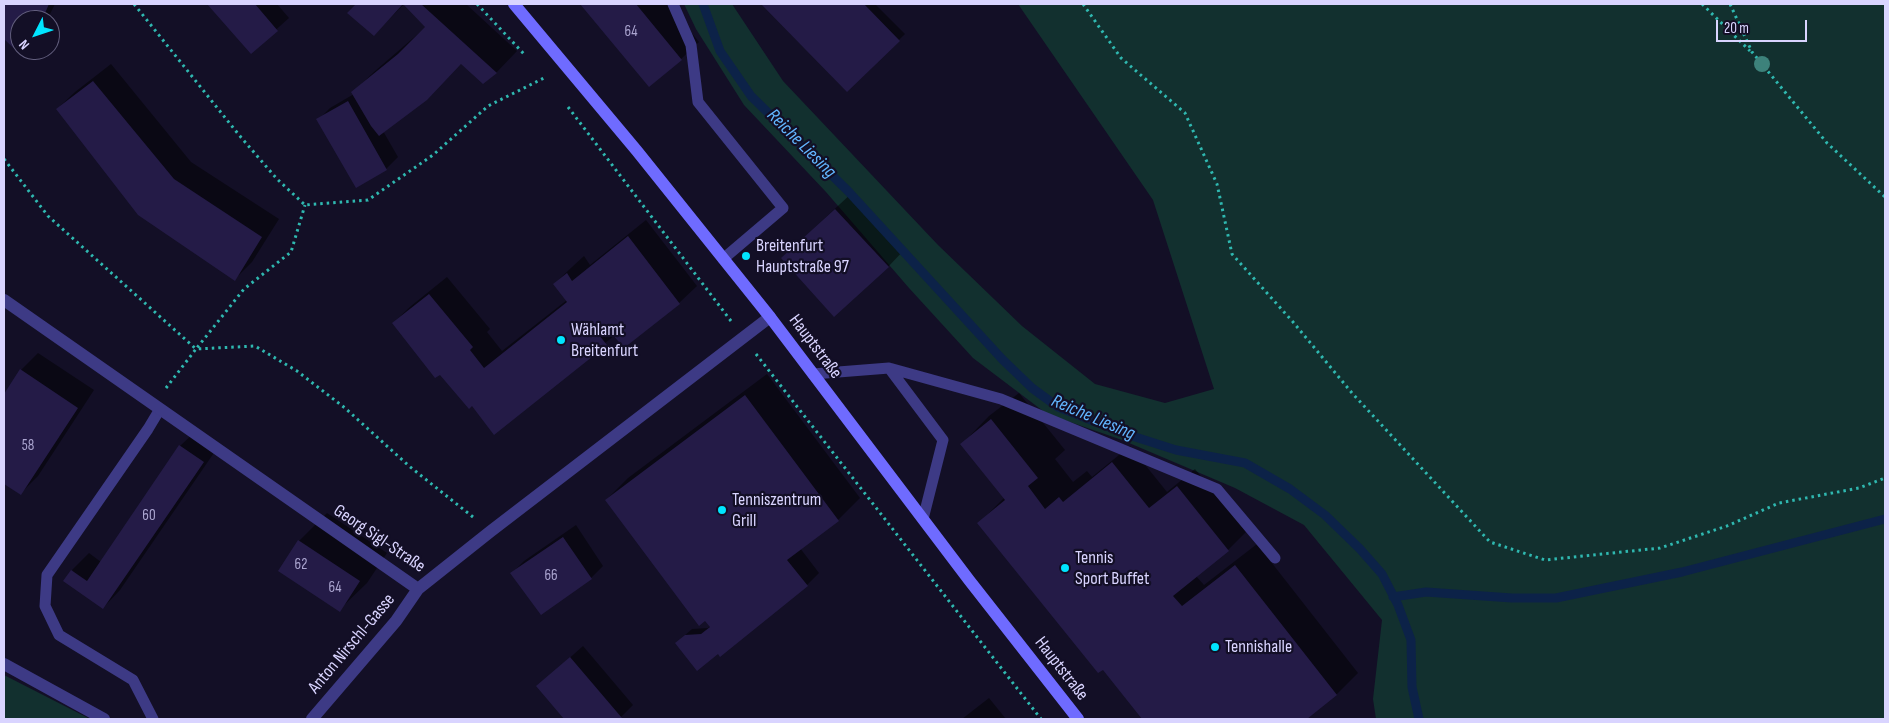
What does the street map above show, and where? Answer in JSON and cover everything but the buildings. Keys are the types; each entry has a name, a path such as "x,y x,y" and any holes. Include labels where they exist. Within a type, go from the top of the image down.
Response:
{"main road":[{"name":"Hauptstraße","path":"514,4 564,62 770,317 923,520 1078,719"}],"street":[{"name":"Georg Sigl-Straße","path":"4,300 418,590 491,531 770,317"},
{"name":"Anton Nirschl-Gasse","path":"312,719 396,621 418,590"},
{"path":"4,664 104,719"}],"lane":[{"path":"673,4 692,45 698,102 783,208 722,259"},
{"path":"814,374 889,368 1001,399 1217,489 1276,558"},
{"path":"889,368 943,440 923,520"},
{"path":"153,719 133,680 59,634 45,606 48,575 148,429 157,407"}],"path":[{"path":"134,4 239,135 277,179 305,205 368,200 434,155 488,106 546,77 564,62"},
{"path":"477,4 527,57"},
{"path":"1083,4 1121,58 1185,113 1216,184 1232,254 1293,322 1352,393 1490,542 1545,560 1660,548 1727,526 1779,503 1859,488 1885,478"},
{"path":"1702,4 1752,52 1827,143 1885,198"},
{"path":"1730,4 1752,52"},
{"path":"539,70 552,84"},
{"path":"564,100 743,337 1041,719"},
{"path":"4,159 48,216 196,349 255,346 297,371 345,408 410,466 491,531"},
{"path":"157,407 196,349 244,290 291,252 305,205"}],"green space":[{"path":"684,4 732,4 783,81 938,245 1022,326 1095,384 1165,403 1214,389 1153,200 1018,4 1885,4 1885,719 1376,719 1373,699 1382,620 1304,525 1235,488 1122,440 1047,414 973,358 909,288 826,192 744,105 696,29"},
{"path":"4,675 90,719 4,719"}],"waterway":[{"name":"Reiche Liesing","path":"703,4 720,51 751,96 848,191 1002,359 1032,388 1058,407 1129,435 1176,450 1245,463 1290,489 1325,515 1360,549 1382,574 1398,605 1411,640 1412,687 1419,719"},
{"path":"1393,597 1426,592 1512,598 1556,598 1682,572 1885,519"}],"place":[{"name":"Breitenfurt Hauptstraße 97","path":"746,256"},
{"name":"Wählamt Breitenfurt","path":"561,340"},
{"name":"Tenniszentrum Grill","path":"722,510"},
{"name":"Tennis Sport Buffet","path":"1065,568"},
{"name":"Tennishalle","path":"1215,647"}]}
